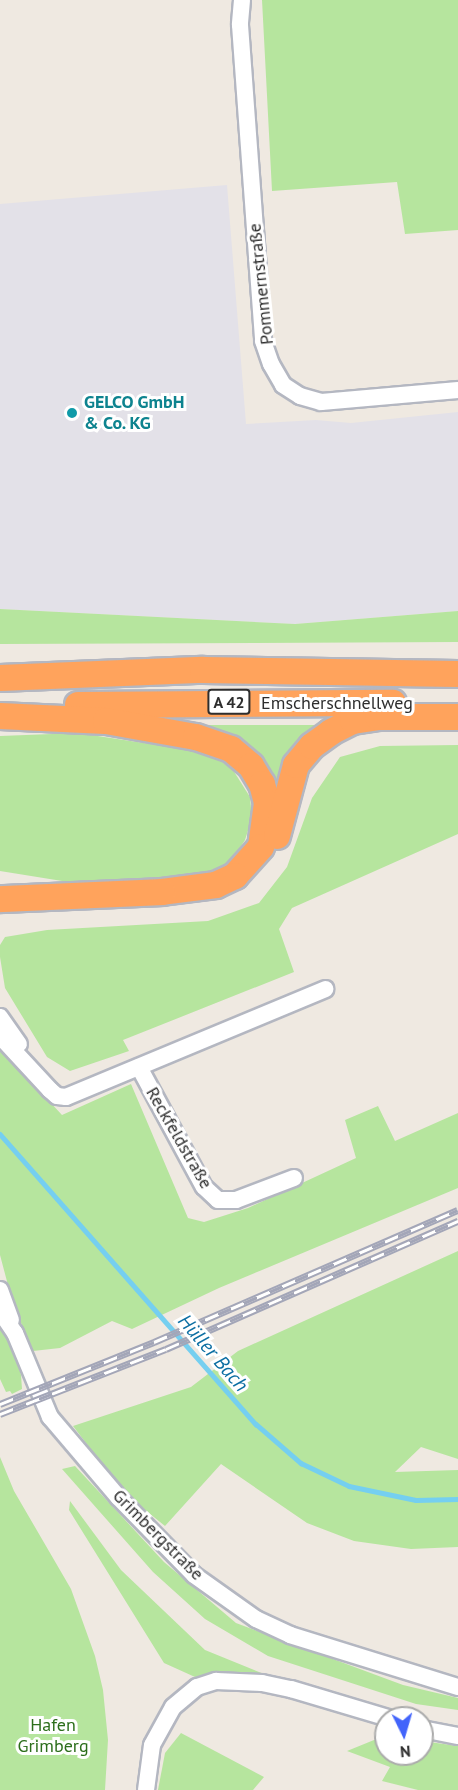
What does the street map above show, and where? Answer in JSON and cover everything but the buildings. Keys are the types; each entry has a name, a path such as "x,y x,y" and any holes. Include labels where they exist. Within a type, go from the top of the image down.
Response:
{"highway":[{"path":"0,665 49,665 77,675"},
{"name":"Emscherschnellweg","path":"77,675 203,670 458,674"},
{"name":"A 42","path":"0,678 77,675"},
{"name":"Emscherschnellweg","path":"0,707 204,702 458,703"},
{"path":"0,716 106,721 196,737 231,749 251,766 262,784 267,803 261,847 235,876 216,885 194,890 0,899"},
{"path":"0,915 190,900 236,888 254,875 268,856 277,839 296,765 312,746 331,732 353,721 378,717 458,717"},
{"path":"0,880 82,896"}],"street":[{"name":"Pommernstraße","path":"242,0 240,25 263,341 271,364 283,385 300,396 321,402 458,390"},
{"name":"Reckfeldstraße","path":"0,1036 15,1055 57,1096 66,1097 325,989"},
{"name":"Reckfeldstraße","path":"0,1017 38,1076"},
{"name":"Reckfeldstraße","path":"140,1067 204,1186 218,1200 236,1200 294,1178"},
{"path":"0,1290 15,1332"},
{"path":"0,1311 15,1332"},
{"name":"Grimbergstraße","path":"15,1332 50,1417 167,1550 224,1598 256,1619 290,1635 458,1687"},
{"path":"146,1790 152,1745 173,1707 197,1687 216,1681 272,1685 374,1714"},
{"path":"434,1731 458,1736"}],"shaded area":[{"path":"227,185 246,424 316,420 351,423 458,412 458,611 295,624 0,609 0,204"}],"green space":[{"path":"262,0 458,0 458,230 405,234 397,182 272,191"},
{"path":"0,609 295,624 458,611 458,642 0,644"},
{"path":"178,725 326,725 276,801 268,779"},
{"path":"78,733 183,749 217,758 233,770 250,797 252,818 245,840 230,863 194,877 87,885 0,871 0,736"},
{"path":"458,745 458,834 292,908 279,929 294,972 123,1040 129,1051 70,1071 47,1057 5,988 0,945 5,937 47,930 208,921 259,903 287,867 312,798 340,757 380,746"},
{"path":"0,1048 62,1115 131,1084 188,1218 204,1222 248,1208 356,1158 345,1120 378,1106 395,1141 458,1113 458,1188 219,1288 132,1329 112,1321 60,1348 33,1351 13,1304 0,1255"},
{"path":"458,1251 458,1459 421,1447 395,1472 458,1470 458,1547 411,1549 354,1541 307,1523 221,1464 165,1526 124,1493 73,1426 191,1387 238,1351"},
{"path":"0,1322 16,1356 21,1375 22,1389 12,1394 10,1391 6,1392 0,1379"},
{"name":"Hafen Grimberg","path":"0,1457 14,1491 71,1589 95,1656 103,1690 108,1740 105,1790 0,1790"},
{"path":"75,1466 164,1562 236,1623 403,1685 458,1698 458,1710 416,1704 268,1656 205,1619 153,1572 62,1469"},
{"path":"70,1501 121,1570 205,1650 274,1678 228,1673 195,1677 164,1663 69,1510"},
{"path":"181,1733 264,1777 253,1790 158,1790 165,1753"},
{"path":"374,1740 374,1761 347,1751"},
{"path":"434,1743 458,1746 458,1790 418,1790 382,1781 390,1767 387,1766 434,1766"}],"waterway":[{"name":"Hüller Bach","path":"0,1134 256,1424 301,1463 349,1486 416,1500 458,1499"}],"railway":[{"path":"0,1404 154,1342 458,1210"},
{"path":"0,1414 166,1349 458,1221"}],"place":[{"name":"GELCO GmbH & Co. KG","path":"72,413"}]}
